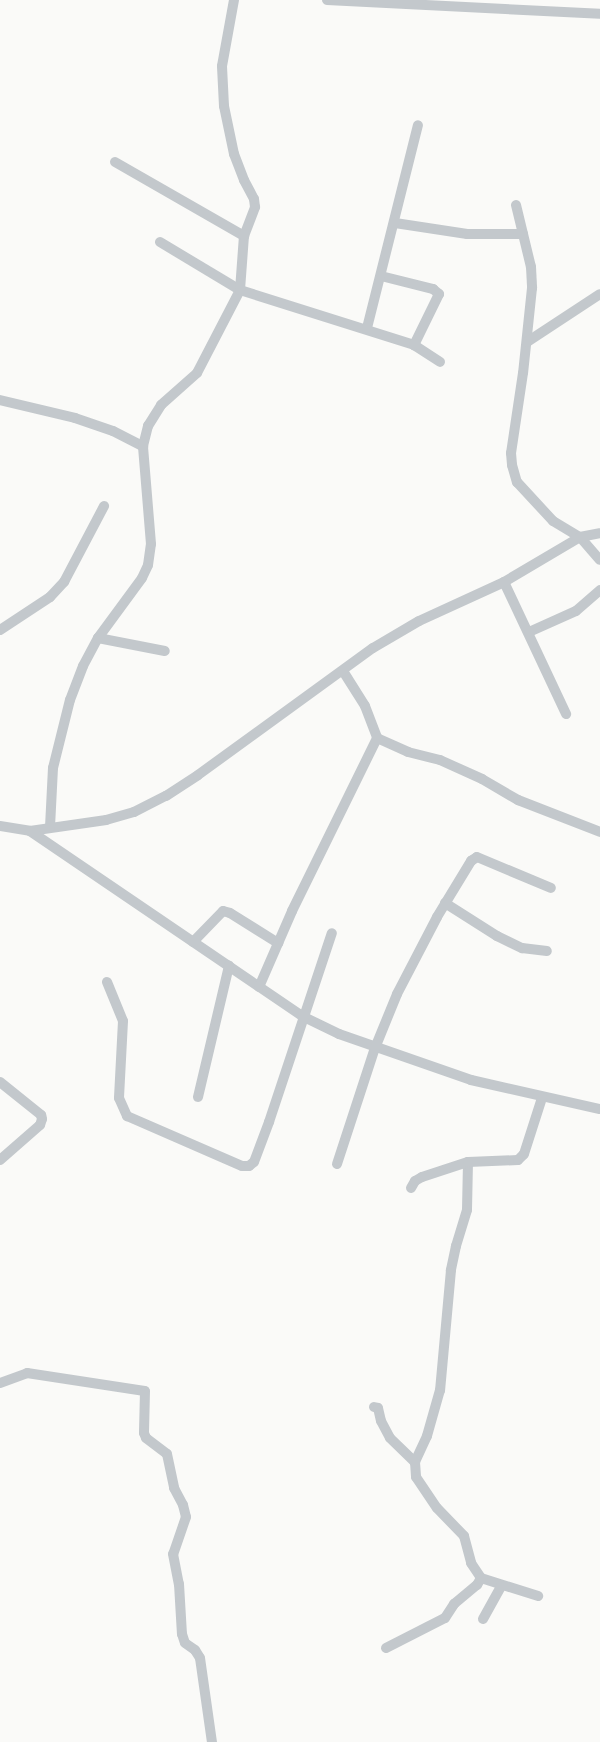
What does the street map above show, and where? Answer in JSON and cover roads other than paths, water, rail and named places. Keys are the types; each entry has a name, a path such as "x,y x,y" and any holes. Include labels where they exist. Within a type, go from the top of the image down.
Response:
{"street":[{"path":"50,827 53,768 60,732 83,666 98,638 142,578 148,564 151,544 143,446 152,415 160,405 197,373 240,290 244,236 255,207 254,199 234,154 224,106 222,66 234,0"},
{"path":"327,0 600,14"},
{"path":"367,328 418,125"},
{"path":"115,162 244,236"},
{"path":"516,205 532,275 526,342 511,453 512,465 517,482 553,521 580,537 600,560"},
{"path":"395,222 467,234 524,234"},
{"path":"160,242 240,290 367,328 414,345 440,362"},
{"path":"381,276 433,289 439,294 414,345"},
{"path":"526,342 600,294"},
{"path":"0,400 76,418 113,431 143,446"},
{"path":"0,630 50,598 64,582 104,506"},
{"path":"0,826 30,831 106,820 134,812 166,796 374,648 419,621 504,582 580,537 600,532"},
{"path":"504,582 566,714"},
{"path":"529,632 576,611 600,590"},
{"path":"98,638 165,651"},
{"path":"343,671 365,706 377,738 408,752 440,760 482,778 518,800 600,832"},
{"path":"259,987 292,911 377,738"},
{"path":"30,831 304,1017 375,1048 471,1080 542,1098 600,1109"},
{"path":"337,1164 375,1048 397,994 471,861 477,857 550,888"},
{"path":"446,903 497,936 522,948 547,951"},
{"path":"192,942 223,911 230,912 278,944"},
{"path":"107,982 123,1021 119,1098 127,1116 242,1166 249,1166 254,1162 332,933"},
{"path":"198,1098 229,966"},
{"path":"0,1082 41,1115 42,1119 40,1125 0,1160"},
{"path":"411,1188 415,1181 422,1176 468,1162 518,1160 524,1154 542,1098"},
{"path":"468,1162 467,1210 451,1270 440,1390 428,1436 415,1462 416,1477 437,1508 464,1536 471,1563 481,1578 501,1586 538,1596"},
{"path":"0,1383 27,1373 145,1392 144,1433 146,1438 167,1454 174,1488 184,1505 186,1517 173,1554 179,1584 182,1634 185,1643 195,1650 200,1658 212,1742"},
{"path":"374,1407 378,1408 381,1420 390,1438 415,1462"},
{"path":"386,1648 445,1618 454,1604 477,1585 481,1578"},
{"path":"483,1619 501,1586"}]}
